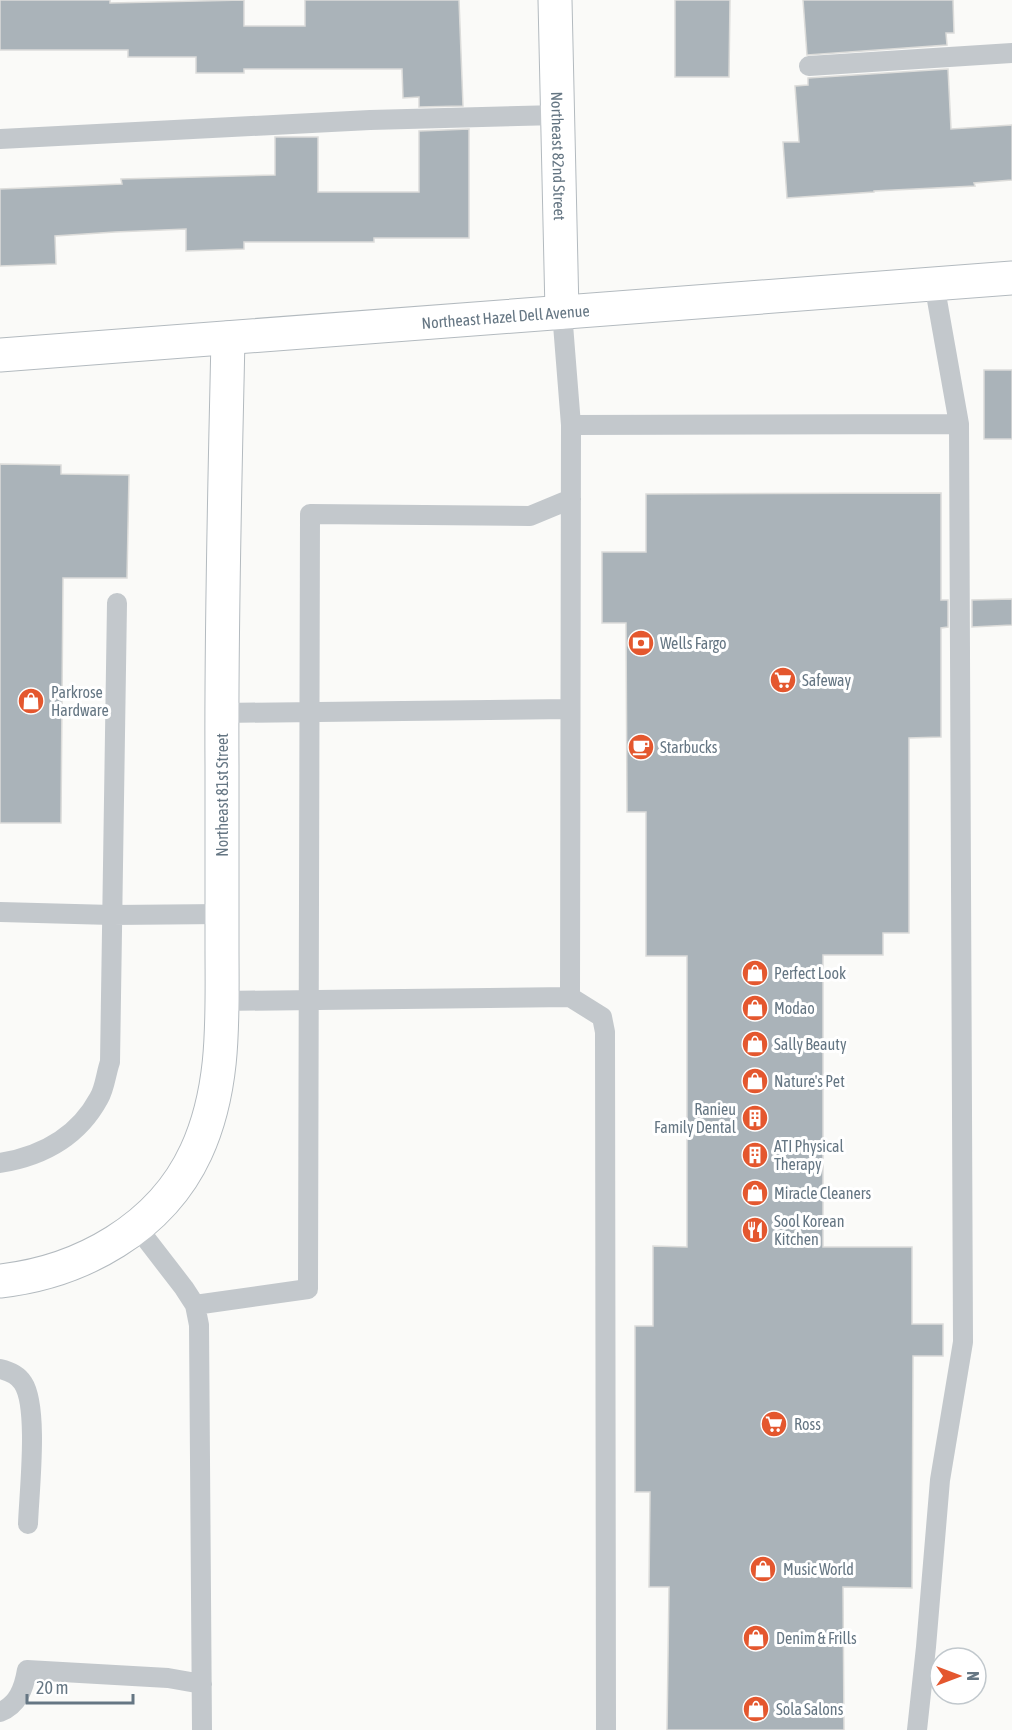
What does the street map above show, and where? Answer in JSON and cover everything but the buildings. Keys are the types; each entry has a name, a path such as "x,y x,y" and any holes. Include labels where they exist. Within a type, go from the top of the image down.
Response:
{"street":[{"name":"Northeast 82nd Street","path":"555,0 562,312"},
{"name":"Northeast Hazel Dell Avenue","path":"0,355 1012,278"},
{"name":"Northeast 81st Street","path":"0,1281 38,1275 63,1268 111,1246 137,1227 166,1198 182,1177 206,1130 215,1101 219,1076 222,1001 222,713 228,338"}],"lane":[{"path":"809,66 1012,53"},
{"path":"0,139 370,120 558,115"},
{"path":"916,1730 926,1647 939,1480 963,1342 958,424 934,284"},
{"path":"562,312 571,425 570,997"},
{"path":"571,425 958,424"},
{"path":"195,1305 308,1289 310,514 530,516 571,500"},
{"path":"0,1163 51,1149 80,1127 100,1096 110,1062 117,603"},
{"path":"222,713 570,709"},
{"path":"0,912 112,915 222,914"},
{"path":"222,1001 570,997 602,1017 605,1032 606,1730"},
{"path":"137,1227 195,1305 199,1325 202,1730"},
{"path":"0,1369 17,1376 24,1384 29,1400 31,1434 28,1524"},
{"path":"0,1712 15,1702 24,1688 27,1670 168,1678 202,1684"}],"place":[{"name":"Wells Fargo","path":"641,643"},
{"name":"Safeway","path":"783,680"},
{"name":"Parkrose Hardware","path":"31,701"},
{"name":"Starbucks","path":"641,747"},
{"name":"Perfect Look","path":"755,973"},
{"name":"Modao","path":"755,1008"},
{"name":"Sally Beauty","path":"755,1044"},
{"name":"Nature's Pet","path":"755,1081"},
{"name":"Ranieu Family Dental","path":"755,1118"},
{"name":"ATI Physical Therapy","path":"755,1155"},
{"name":"Miracle Cleaners","path":"755,1193"},
{"name":"Sool Korean Kitchen","path":"755,1230"},
{"name":"Ross","path":"774,1424"},
{"name":"Music World","path":"763,1569"},
{"name":"Denim & Frills","path":"756,1638"},
{"name":"Sola Salons","path":"756,1709"}]}
